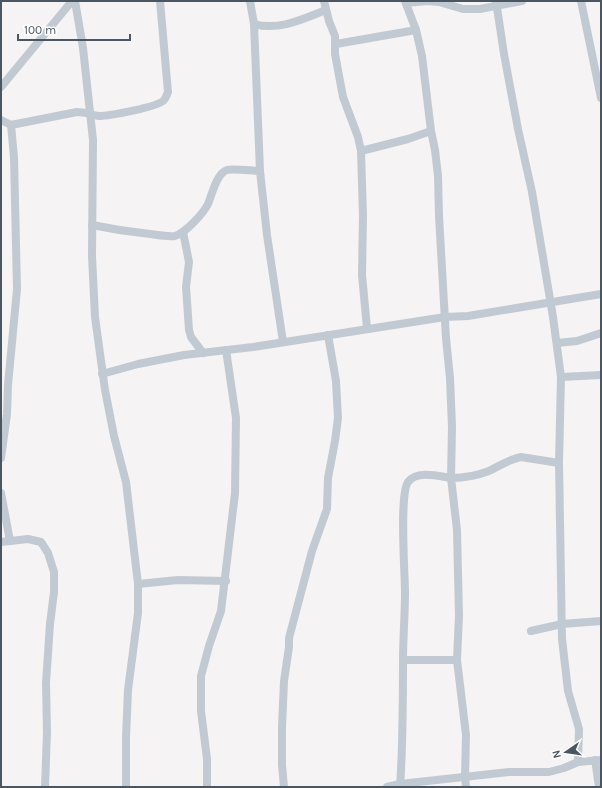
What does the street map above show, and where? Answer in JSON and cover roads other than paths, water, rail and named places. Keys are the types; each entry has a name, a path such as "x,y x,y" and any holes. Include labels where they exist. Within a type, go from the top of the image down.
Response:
{"street":[{"path":"1,87 74,1"},
{"path":"74,1 83,48 90,114 93,161 92,256 95,317 102,374 114,436 126,482 138,584 138,614 128,690 126,787"},
{"path":"1,120 11,125 67,113 84,112 97,116 106,115 157,105 165,100 168,92 160,1"},
{"path":"250,1 254,24 260,171 267,235 283,342"},
{"path":"324,1 335,36 335,54 343,97 358,137 361,151 363,216 362,275 367,328"},
{"path":"466,787 466,735 457,660 459,567 457,530 451,478 452,427 450,378 444,317 438,176 435,150 430,131 422,56 416,30 405,2 439,2 463,9 480,9 496,4 522,1"},
{"path":"581,1 601,96"},
{"path":"496,4 518,129 532,192 557,343 561,377 559,463 562,638 567,684 579,729 578,762"},
{"path":"254,24 276,27 326,10"},
{"path":"336,44 416,30"},
{"path":"1,458 17,289 14,157 11,125"},
{"path":"361,151 408,139 430,131"},
{"path":"92,225 125,232 168,236 176,235 182,232 203,212 209,203 219,177 223,172 228,170 260,171"},
{"path":"182,232 189,262 186,287 189,330 194,342 203,353"},
{"path":"102,374 153,361 444,317 468,316 601,294"},
{"path":"284,787 282,764 282,727 284,681 289,638 312,551 327,509 328,478 338,418 336,381 328,334"},
{"path":"557,343 577,341 601,334"},
{"path":"207,787 207,759 201,711 201,676 221,611 226,581 235,493 236,418 226,350"},
{"path":"561,377 601,375"},
{"path":"400,786 403,743 405,594 403,522 404,495 407,484 412,477 419,475 451,478 468,477 487,472 521,457 559,463"},
{"path":"1,493 10,540"},
{"path":"1,542 28,539 41,542 48,553 54,572 54,592 46,683 47,732 45,787"},
{"path":"138,584 178,580 226,581"},
{"path":"531,631 562,624 601,621"},
{"path":"403,660 457,660"},
{"path":"387,787 510,772 550,772 578,762 598,760 599,787"}]}
